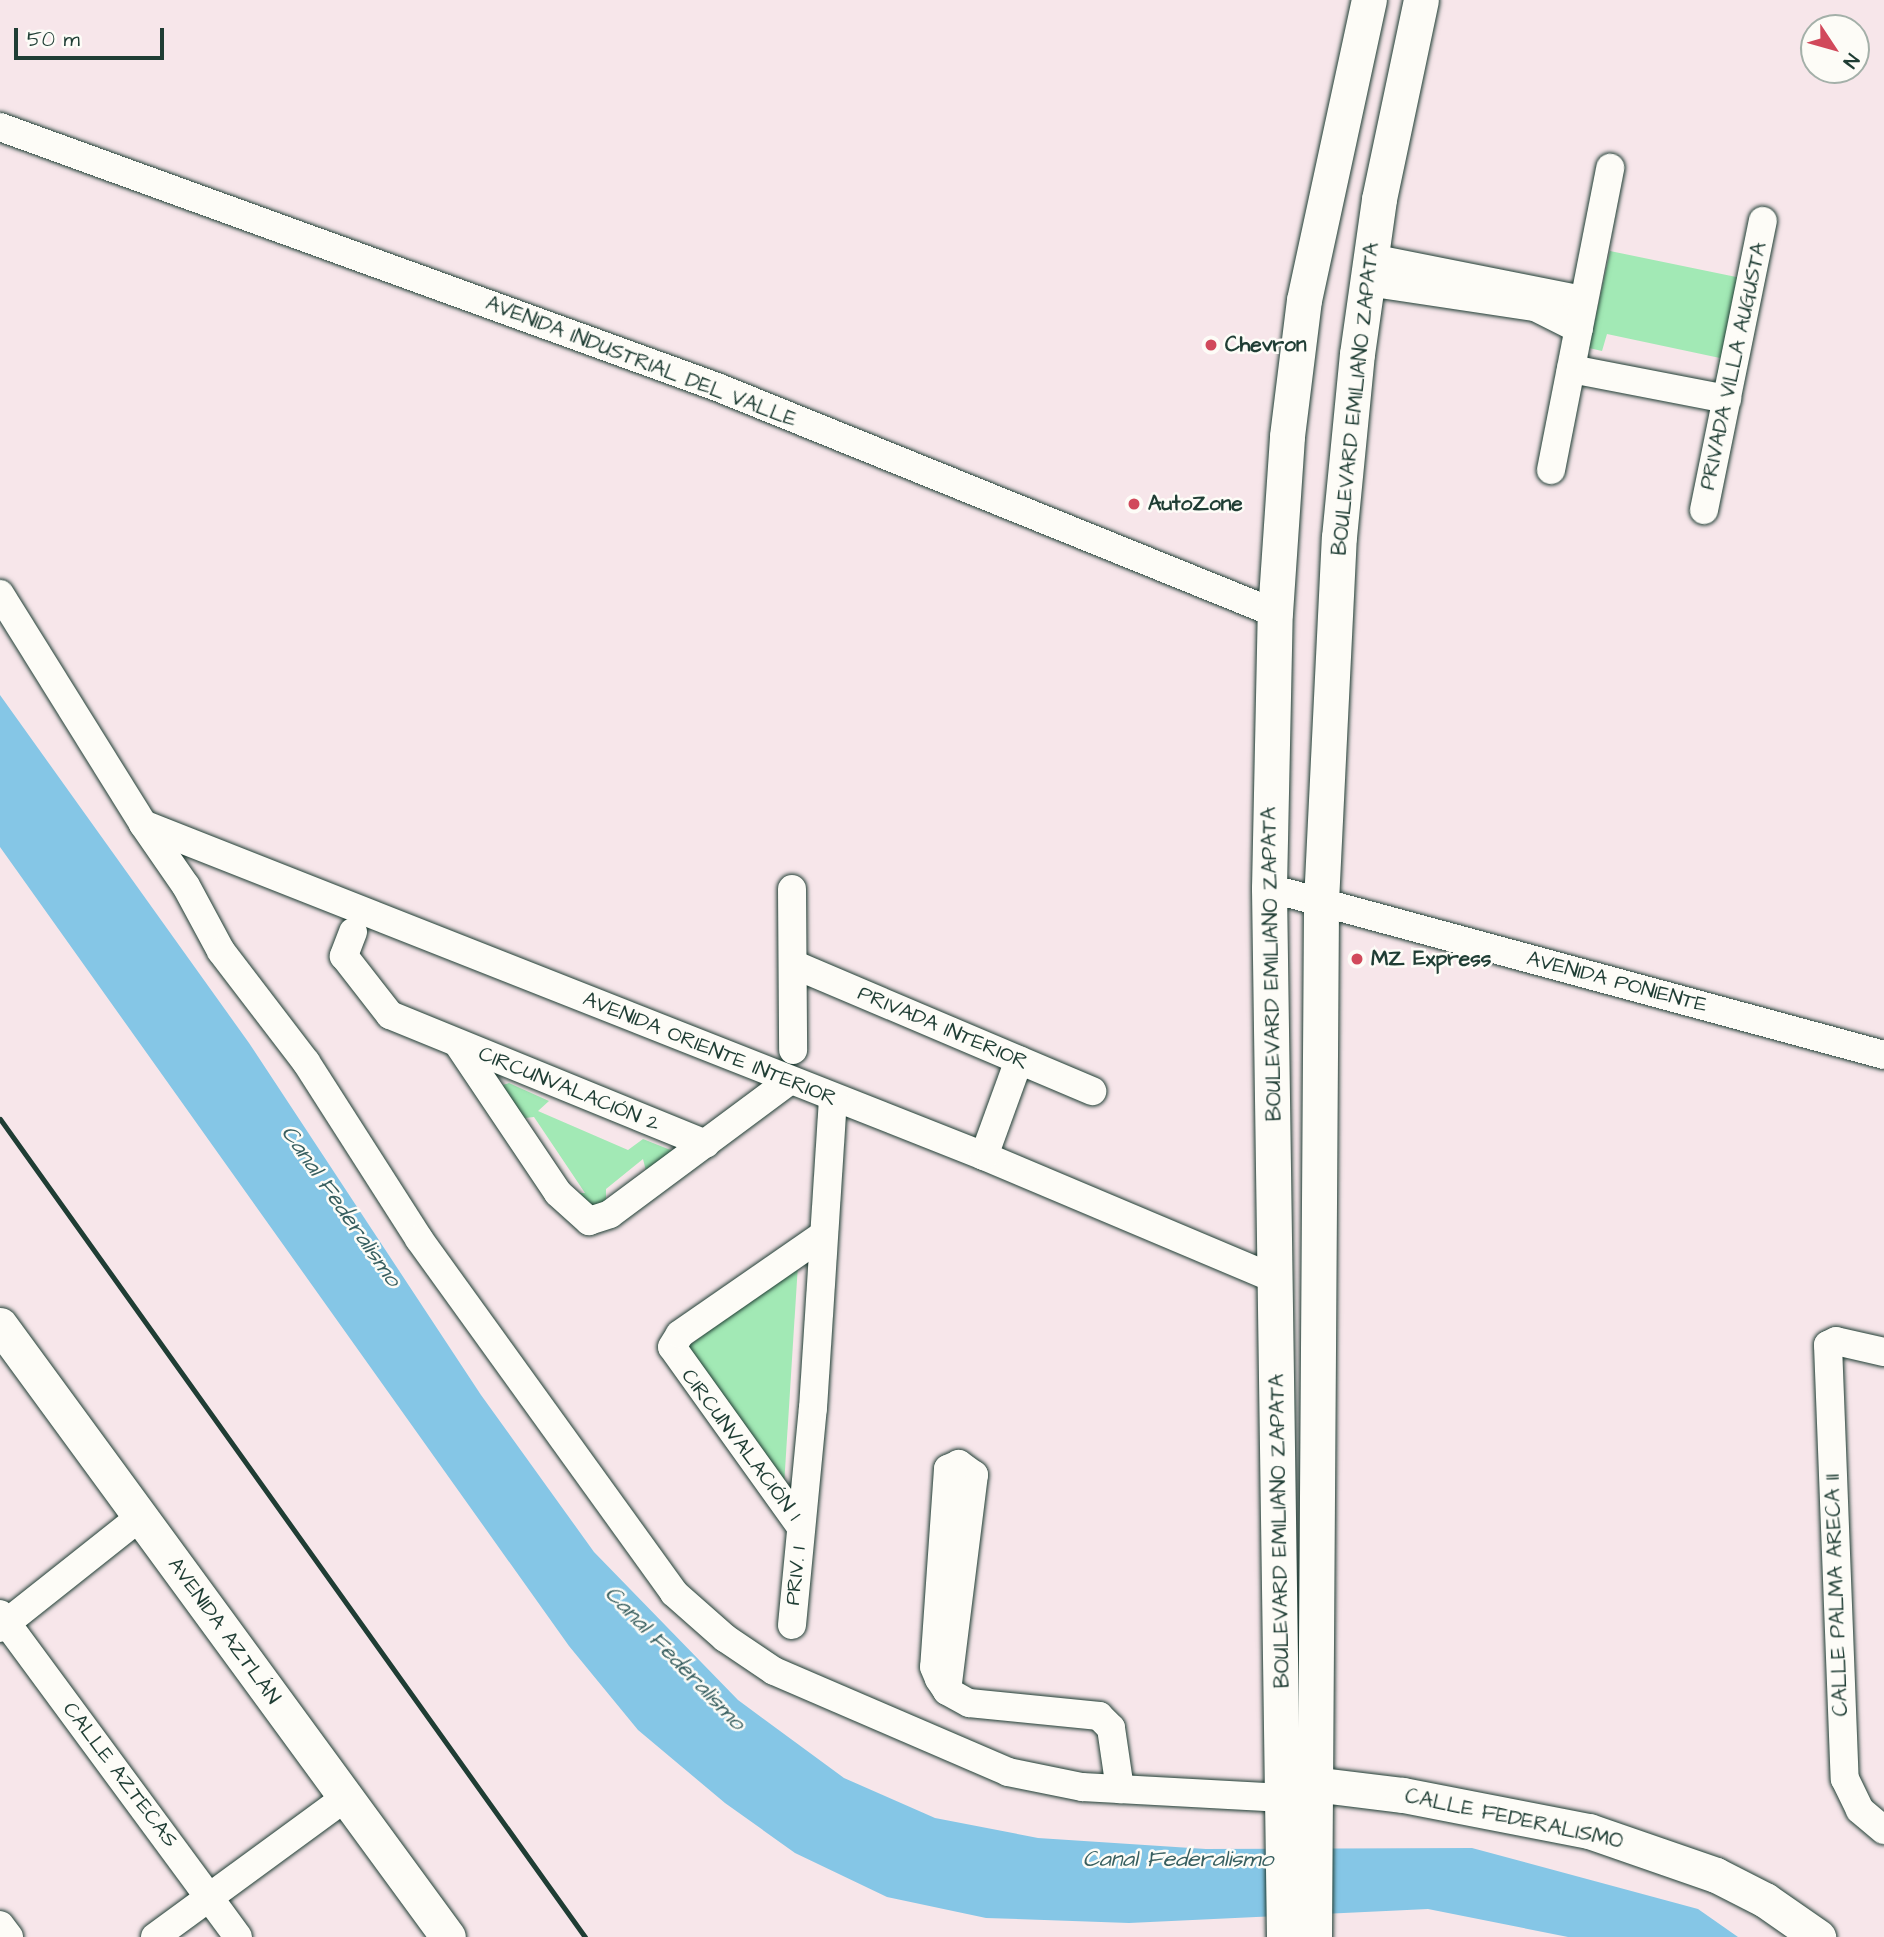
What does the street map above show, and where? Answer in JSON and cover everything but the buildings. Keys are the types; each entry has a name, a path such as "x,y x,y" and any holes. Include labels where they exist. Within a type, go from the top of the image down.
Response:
{"main road":[{"name":"BOULEVARD EMILIANO ZAPATA","path":"1314,1937 1300,1839 1275,1279 1269,888 1275,612 1287,436 1304,300 1368,0"},
{"name":"BOULEVARD EMILIANO ZAPATA","path":"1299,1791 1321,902 1339,537 1379,199 1421,0"},
{"name":"AVENIDA AZTLÁN","path":"0,1325 348,1796 447,1937"},
{"name":"CALLE FEDERALISMO","path":"1299,1791 1403,1795 1601,1835 1716,1875 1765,1900 1818,1937"},
{"name":"BOULEVARD EMILIANO ZAPATA","path":"1284,1937 1300,1839"}],"street":[{"name":"AVENIDA INDUSTRIAL DEL VALLE","path":"0,127 717,387 1275,612"},
{"path":"1551,470 1610,168"},
{"name":"PRIVADA VILLA AUGUSTA","path":"1704,510 1763,221"},
{"path":"1369,270 1584,300"},
{"path":"1369,270 1535,307 1579,329"},
{"path":"1571,369 1727,399"},
{"path":"0,594 142,824 186,886 220,951 306,1062 419,1239 674,1593 725,1639 774,1671 911,1728 950,1750 1008,1772 1119,1789 1299,1791"},
{"name":"AVENIDA ORIENTE INTERIOR","path":"142,824 984,1156 1275,1279"},
{"name":"AVENIDA PONIENTE","path":"1269,888 1884,1055"},
{"path":"792,889 795,965 793,1050"},
{"path":"352,932 344,956 382,1009 458,1044"},
{"name":"PRIVADA INTERIOR","path":"795,965 1092,1091"},
{"name":"CIRCUNVALACIÓN 2","path":"458,1044 558,1193 582,1218 603,1218 789,1081"},
{"name":"CIRCUNVALACIÓN 2","path":"458,1044 706,1144"},
{"path":"984,1156 1019,1060"},
{"name":"CIRCUNVALACIÓN 1","path":"802,1527 833,1098"},
{"name":"CIRCUNVALACIÓN 1","path":"802,1527 672,1348 680,1334 823,1235"},
{"name":"CALLE PALMA ARECA II","path":"1884,1352 1836,1341 1828,1345 1844,1779 1860,1810 1884,1830"},
{"path":"2,1621 140,1517"},
{"name":"PRIV. 1","path":"792,1625 802,1527"},
{"path":"951,1571 947,1691 987,1707 1099,1716 1111,1728 1119,1789"},
{"name":"CALLE AZTECAS","path":"2,1621 238,1937"},
{"path":"155,1937 348,1796"},
{"path":"0,1925 9,1937"}],"green space":[{"path":"1610,251 1746,279 1725,375 1717,373 1720,358 1607,334 1602,351 1589,348"},
{"path":"509,1083 549,1101 538,1111 628,1150 643,1139 678,1153 647,1175 643,1159 606,1189 606,1205 589,1219 569,1193 585,1193 534,1117 516,1119 500,1086"},
{"path":"798,1264 784,1486 686,1348"}],"water":[{"name":"Canal Federalismo","path":"0,695 249,1043 481,1395 594,1552 738,1700 844,1778 935,1818 1038,1838 1206,1849 1472,1848 1698,1909 1738,1937 1568,1937 1428,1909 1129,1923 986,1918 887,1897 795,1853 725,1803 638,1730 569,1646 0,847"}],"railway":[{"path":"0,1119 585,1937"}],"place":[{"name":"Chevron","path":"1211,345"},
{"name":"AutoZone","path":"1134,504"},
{"name":"MZ Express","path":"1357,959"}]}
